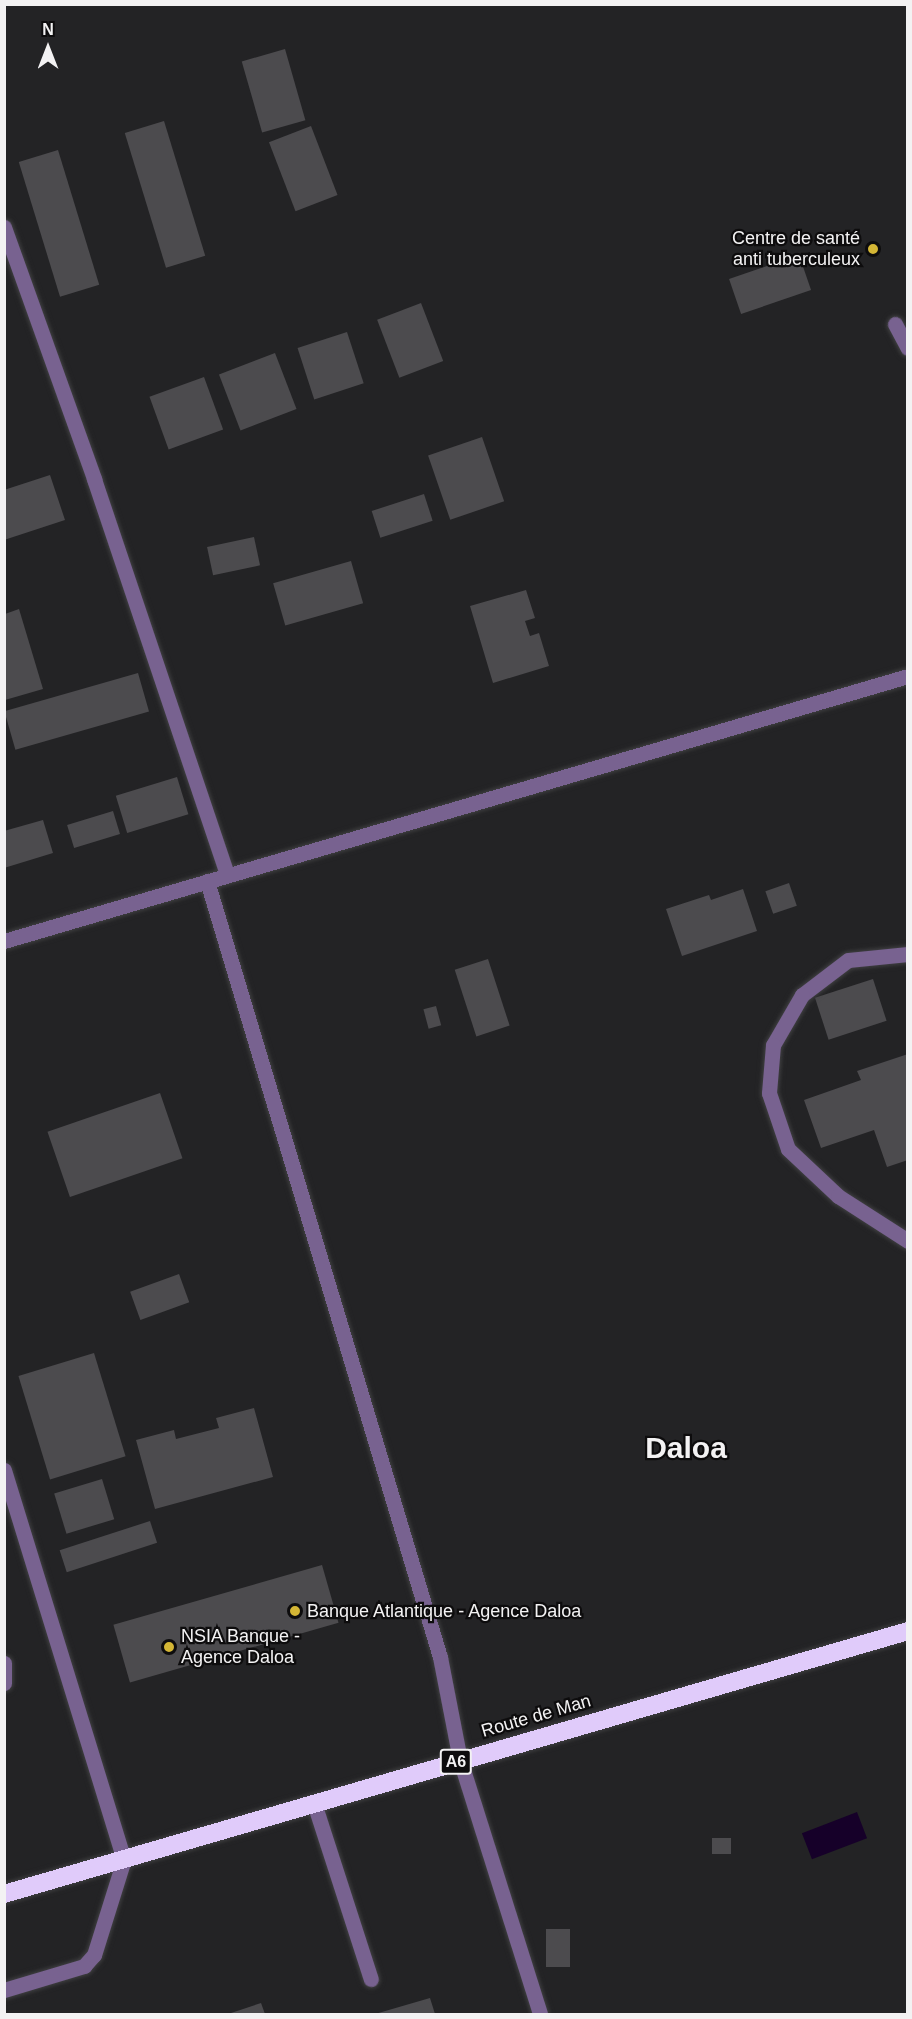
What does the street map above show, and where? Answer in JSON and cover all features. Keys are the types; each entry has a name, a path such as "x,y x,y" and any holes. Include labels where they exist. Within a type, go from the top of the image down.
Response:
{"highway":[{"name":"Route de Man","path":"4,1894 908,1631"}],"street":[{"path":"4,227 94,479 227,875"},
{"path":"894,324 908,348"},
{"path":"4,941 908,676"},
{"path":"207,881 440,1657 460,1761 540,2014"},
{"path":"908,954 848,960 802,995 773,1046 769,1094 788,1149 838,1196 908,1240"},
{"path":"4,1470 124,1859 94,1956 84,1966 4,1990"},
{"path":"4,1663 4,1683"},
{"path":"314,1803 371,1980"}],"shaded area":[{"path":"857,1812 867,1838 812,1859 802,1833"}],"building":[{"path":"285,49 305,120 262,133 242,61"},
{"path":"164,121 205,256 166,268 125,133"},
{"path":"311,126 338,195 296,211 269,142"},
{"path":"58,150 99,285 60,297 19,162"},
{"path":"799,255 811,290 741,314 729,279"},
{"path":"421,303 443,361 399,378 377,320"},
{"path":"347,332 364,383 314,399 298,348"},
{"path":"275,353 297,409 240,431 219,375"},
{"path":"204,377 223,430 169,449 149,397"},
{"path":"482,437 504,501 450,520 428,456"},
{"path":"50,475 65,520 4,540 4,490"},
{"path":"424,494 433,521 380,538 372,511"},
{"path":"254,537 260,565 213,575 207,547"},
{"path":"351,561 363,603 285,626 273,583"},
{"path":"526,590 535,618 525,621 530,636 539,633 549,666 493,683 470,606"},
{"path":"19,609 43,689 5,700 5,614"},
{"path":"138,673 149,711 15,750 4,711"},
{"path":"177,777 188,814 127,833 116,796"},
{"path":"113,811 120,834 74,848 67,825"},
{"path":"43,820 53,853 4,868 4,831"},
{"path":"789,883 797,906 773,914 765,891"},
{"path":"743,889 757,931 682,956 666,909 709,895 711,900"},
{"path":"488,959 510,1026 476,1036 455,970"},
{"path":"873,979 887,1021 829,1040 815,998"},
{"path":"436,1006 441,1025 429,1029 423,1009"},
{"path":"908,1054 908,1160 887,1167 874,1130 821,1148 804,1100 861,1080 857,1071"},
{"path":"160,1093 182,1158 70,1197 47,1132"},
{"path":"179,1274 189,1302 140,1320 130,1292"},
{"path":"94,1353 126,1456 50,1479 18,1376"},
{"path":"254,1408 273,1477 155,1509 136,1440 174,1430 176,1439 219,1428 216,1418"},
{"path":"102,1479 114,1519 66,1534 54,1494"},
{"path":"150,1521 157,1543 67,1572 60,1550"},
{"path":"322,1565 339,1623 130,1682 113,1625"},
{"path":"712,1838 731,1838 731,1854 712,1854"},
{"path":"546,1929 570,1929 570,1967 546,1967"},
{"path":"430,1998 435,2014 375,2014"},
{"path":"261,2003 265,2014 228,2014"}],"place":[{"name":"Centre de santé anti tuberculeux","path":"873,249"},
{"name":"Banque Atlantique - Agence Daloa","path":"295,1611"},
{"name":"NSIA Banque - Agence Daloa","path":"169,1647"}],"district":[{"name":"Daloa","path":"686,1448"}]}
